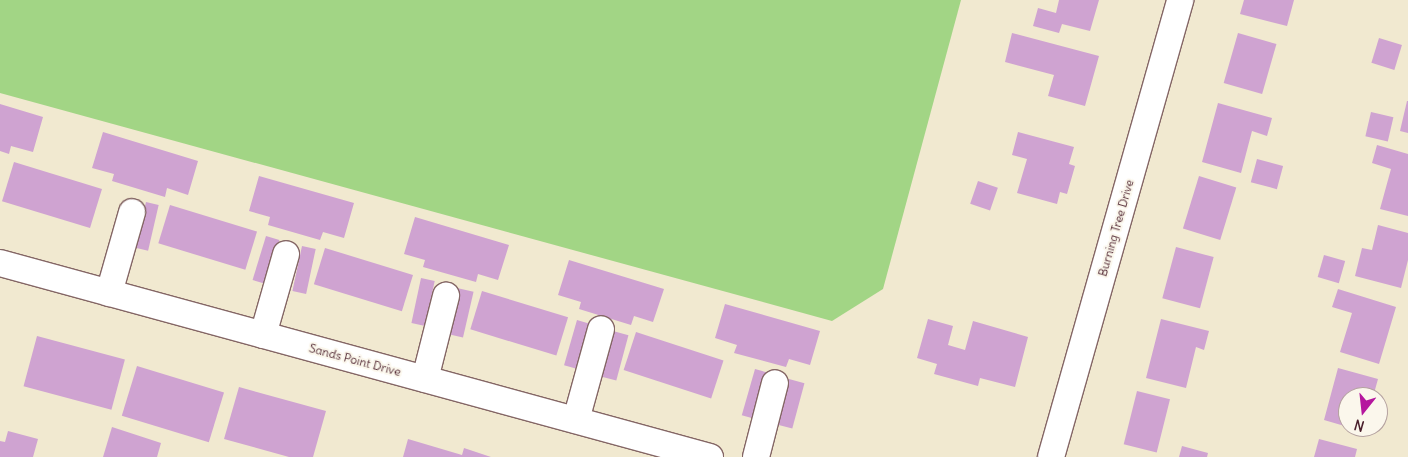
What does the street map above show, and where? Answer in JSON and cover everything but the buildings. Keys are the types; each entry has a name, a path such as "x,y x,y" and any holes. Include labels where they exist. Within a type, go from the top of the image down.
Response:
{"street":[{"name":"Burning Tree Drive","path":"1051,457 1180,0"},
{"path":"109,293 132,212"},
{"path":"262,335 286,254"},
{"name":"Sands Point Drive","path":"0,263 710,457"},
{"path":"425,379 446,296"},
{"path":"576,420 601,329"},
{"path":"756,457 775,383"}],"green space":[{"path":"0,0 961,0 883,289 832,321 0,93"}]}
